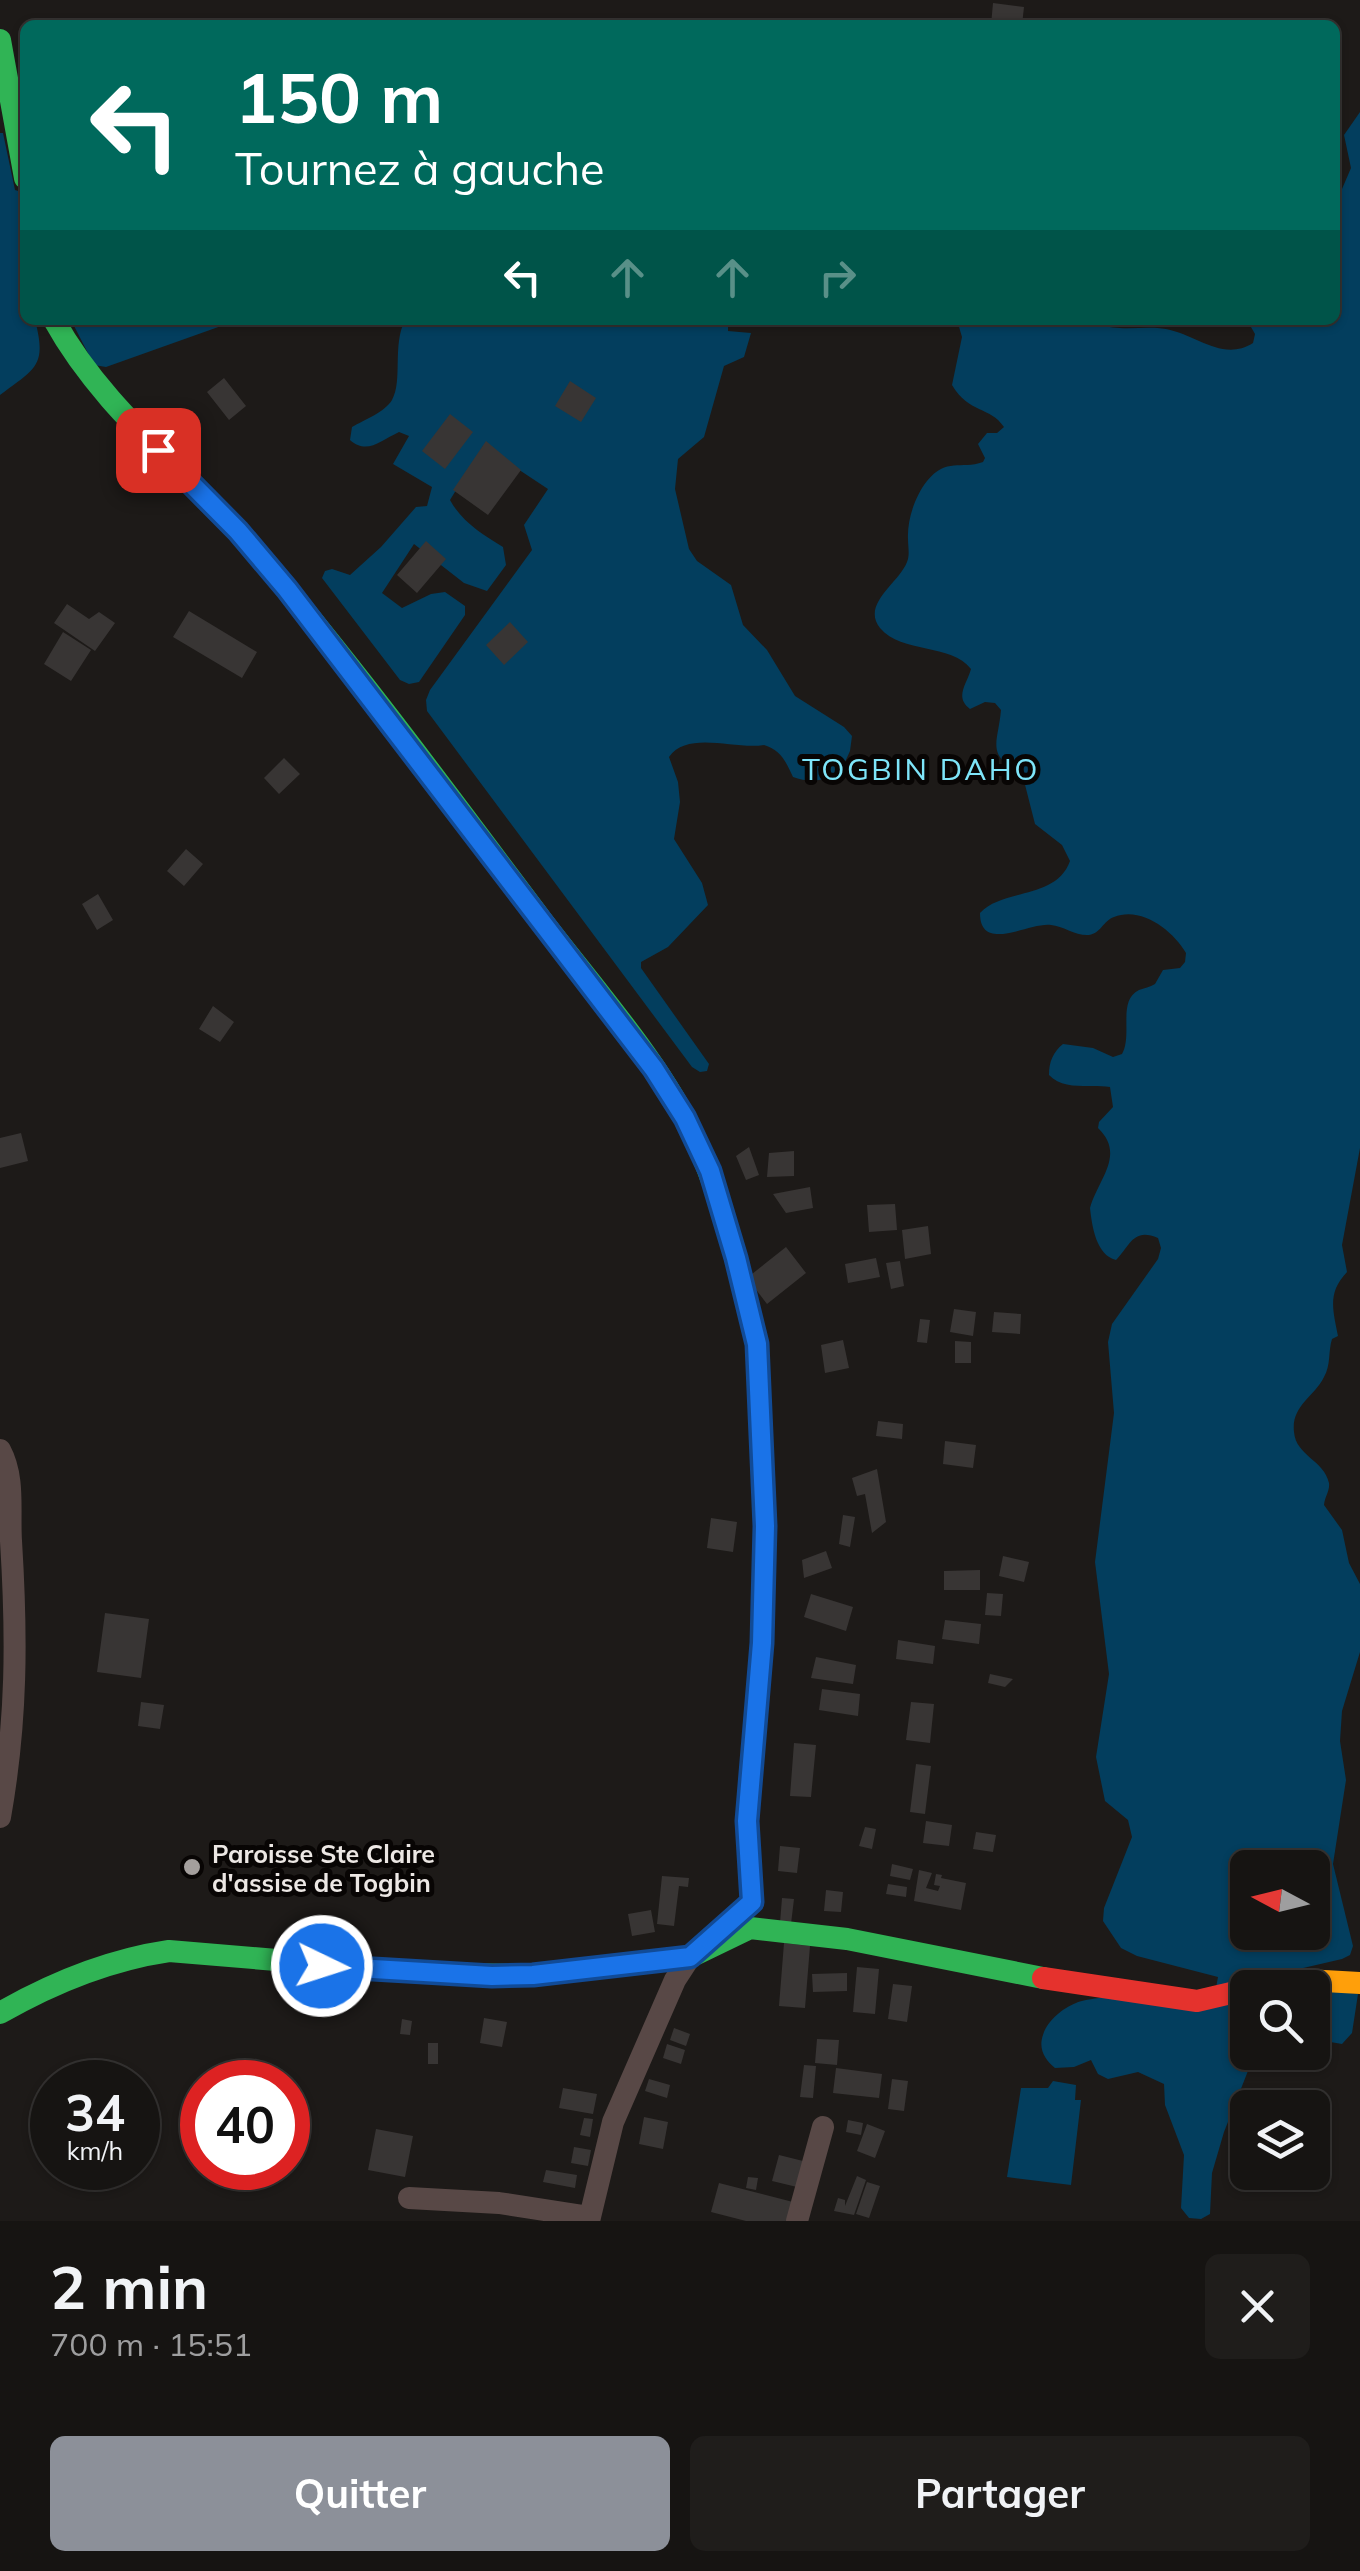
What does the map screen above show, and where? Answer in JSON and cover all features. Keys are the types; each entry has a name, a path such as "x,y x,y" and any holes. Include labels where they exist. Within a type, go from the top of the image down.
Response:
{"street":[{"path":"0,40 20,154"},
{"path":"56,325 100,391 238,531 378,705 654,1069 685,1118 710,1171 757,1344 765,1526 762,1643 747,1821 752,1902 690,1957 675,1980 613,2122 589,2219 499,2203 409,2198"},
{"path":"0,1450 12,1505 17,1658 0,1817"},
{"path":"0,2013 35,1992 132,1955 168,1951 322,1966 533,1975 690,1957 750,1928 847,1939 1058,1981 1197,2001 1230,1993"},
{"path":"1330,1981 1360,1983"},
{"path":"797,2221 823,2127"}],"water":[{"path":"1360,112 1360,1148 1342,1245 1347,1272 1336,1287 1333,1302 1338,1336 1332,1339 1324,1377 1300,1408 1294,1423 1300,1447 1326,1475 1329,1486 1324,1505 1342,1530 1349,1563 1360,1584 1360,1652 1342,1711 1340,1741 1346,1780 1333,1864 1353,1946 1350,1955 1342,1959 1295,1970 1230,1970 1230,2070 1248,2070 1240,2090 1230,2090 1230,2117 1212,2173 1210,2214 1201,2219 1189,2218 1181,2208 1184,2155 1165,2105 1164,2084 1138,2072 1108,2079 1098,2074 1091,2060 1074,2067 1055,2068 1045,2058 1041,2045 1052,2020 1076,2003 1122,1996 1215,1993 1218,1977 1137,1956 1121,1948 1103,1921 1104,1908 1132,1837 1128,1820 1105,1801 1096,1757 1109,1674 1095,1562 1114,1413 1108,1342 1112,1324 1158,1259 1161,1248 1158,1238 1137,1236 1116,1260 1100,1246 1090,1208 1110,1158 1106,1138 1098,1128 1113,1107 1110,1087 1070,1085 1049,1075 1052,1058 1063,1044 1093,1048 1113,1057 1122,1054 1132,995 1155,984 1163,970 1180,968 1186,953 1165,929 1135,915 1114,917 1089,935 1051,925 1007,933 988,932 980,913 990,905 1053,882 1070,861 1062,845 1035,824 1022,773 998,754 1001,710 995,703 985,702 970,709 965,704 963,690 971,669 951,655 889,636 880,628 875,611 907,562 910,516 923,487 941,469 983,462 978,444 987,433 997,433 1004,427 965,401 952,385 962,337 958,325 1160,328 1231,350 1253,343 1255,334 1250,325 1340,325 1340,194 1351,168 1344,135"},
{"path":"3,133 15,190 20,192 20,325 36,325 40,347 36,365 0,395"},
{"path":"74,325 224,325 106,367 94,365"},
{"path":"403,325 728,325 728,331 751,333 744,357 724,366 704,437 678,459 675,489 689,549 697,561 731,585 743,625 767,650 795,696 852,736 840,773 817,780 793,777 779,753 764,745 688,744 669,757 680,802 674,839 702,883 708,905 668,947 641,962 641,968 709,1064 707,1071 692,1067 427,711 430,690 532,550 524,525 548,489 483,446 450,500 467,521 503,547 506,565 487,591 464,583 414,544 382,593 402,608 431,594 445,592 465,606 465,615 419,682 409,684 400,680 322,578 325,571 332,569 350,575 416,507 427,506 432,487 393,464 409,436 399,432 368,446 350,440 352,427 392,400"},
{"path":"1330,1990 1358,1994 1352,2033 1342,2044 1330,2042"},
{"path":"1053,2081 1076,2085 1075,2100 1081,2100 1071,2185 1007,2177 1021,2088 1048,2088"}],"building":[{"path":"993,3 1024,7 1023,20 991,20"},
{"path":"224,378 246,406 229,420 207,392"},
{"path":"570,381 596,398 581,422 555,406"},
{"path":"450,414 473,432 445,469 422,451"},
{"path":"486,441 521,470 488,515 453,490"},
{"path":"426,541 446,559 417,593 397,575"},
{"path":"67,604 89,619 99,612 115,623 95,651 54,623"},
{"path":"189,611 257,652 242,678 173,637"},
{"path":"510,622 528,642 504,665 486,645"},
{"path":"63,632 91,650 71,681 44,664"},
{"path":"284,758 300,774 279,794 264,778"},
{"path":"186,849 203,864 184,886 167,871"},
{"path":"98,894 113,920 97,930 82,904"},
{"path":"213,1006 234,1022 220,1042 199,1029"},
{"path":"21,1133 28,1161 0,1168 0,1138"},
{"path":"749,1147 759,1175 746,1180 736,1156"},
{"path":"794,1151 794,1176 767,1177 769,1153"},
{"path":"810,1187 813,1208 786,1213 773,1194"},
{"path":"895,1204 897,1230 869,1232 867,1205"},
{"path":"928,1226 931,1254 905,1259 902,1230"},
{"path":"786,1247 806,1273 767,1304 747,1278"},
{"path":"876,1258 880,1277 848,1283 845,1264"},
{"path":"900,1261 904,1286 891,1289 886,1263"},
{"path":"954,1309 976,1312 973,1336 950,1332"},
{"path":"994,1312 1021,1314 1020,1334 992,1332"},
{"path":"920,1319 930,1320 927,1343 917,1342"},
{"path":"843,1340 849,1368 825,1373 821,1345"},
{"path":"955,1341 971,1342 971,1363 955,1363"},
{"path":"878,1421 903,1424 902,1439 876,1436"},
{"path":"945,1441 976,1445 973,1468 943,1464"},
{"path":"877,1469 886,1522 872,1533 865,1494 857,1496 852,1478"},
{"path":"843,1515 855,1517 850,1547 839,1544"},
{"path":"711,1518 737,1522 733,1552 707,1548"},
{"path":"826,1551 832,1568 804,1578 802,1560"},
{"path":"1003,1556 1029,1562 1024,1582 999,1576"},
{"path":"980,1570 980,1590 944,1590 944,1571"},
{"path":"987,1593 1003,1594 1001,1616 985,1615"},
{"path":"811,1594 853,1607 846,1631 804,1617"},
{"path":"105,1613 149,1619 141,1678 97,1672"},
{"path":"945,1620 981,1624 979,1644 942,1639"},
{"path":"898,1640 935,1646 933,1664 896,1659"},
{"path":"816,1657 856,1665 853,1684 811,1678"},
{"path":"990,1674 1013,1679 1005,1687 988,1683"},
{"path":"822,1689 860,1694 858,1716 819,1710"},
{"path":"141,1702 164,1705 160,1729 138,1726"},
{"path":"911,1702 934,1704 930,1743 906,1740"},
{"path":"794,1743 816,1745 811,1797 790,1796"},
{"path":"916,1764 931,1766 925,1814 910,1812"},
{"path":"926,1821 952,1825 949,1846 923,1843"},
{"path":"865,1827 876,1829 872,1849 859,1846"},
{"path":"976,1832 996,1835 993,1852 973,1849"},
{"path":"780,1846 800,1848 797,1873 778,1871"},
{"path":"892,1864 913,1869 910,1880 890,1876"},
{"path":"919,1870 932,1873 926,1888 938,1891 940,1886 934,1885 936,1874 966,1883 961,1910 914,1901"},
{"path":"662,1876 689,1878 688,1887 679,1886 674,1926 657,1924"},
{"path":"888,1884 907,1887 906,1897 886,1894"},
{"path":"826,1890 843,1892 841,1912 824,1911"},
{"path":"782,1898 794,1899 791,1924 780,1923"},
{"path":"651,1910 655,1932 632,1936 628,1914"},
{"path":"784,1943 810,1946 805,2008 779,2006"},
{"path":"857,1967 879,1969 875,2014 853,2012"},
{"path":"847,1973 847,1991 813,1992 812,1974"},
{"path":"893,1984 912,1986 907,2022 888,2019"},
{"path":"484,2018 507,2022 502,2047 480,2043"},
{"path":"402,2019 412,2021 410,2035 400,2034"},
{"path":"674,2028 690,2034 686,2046 670,2040"},
{"path":"817,2039 839,2040 837,2065 815,2063"},
{"path":"428,2043 438,2043 438,2064 428,2064"},
{"path":"667,2044 685,2050 681,2064 663,2058"},
{"path":"804,2065 816,2066 813,2098 800,2097"},
{"path":"836,2068 882,2074 879,2098 833,2093"},
{"path":"649,2079 670,2085 667,2098 645,2091"},
{"path":"892,2079 908,2081 904,2111 888,2109"},
{"path":"563,2088 597,2094 593,2114 559,2108"},
{"path":"644,2117 668,2122 663,2149 639,2144"},
{"path":"584,2118 593,2119 590,2137 580,2135"},
{"path":"848,2120 863,2123 861,2135 846,2132"},
{"path":"867,2124 885,2131 875,2158 857,2151"},
{"path":"376,2129 413,2136 405,2177 368,2170"},
{"path":"574,2147 591,2150 588,2166 571,2163"},
{"path":"779,2155 803,2161 797,2187 772,2181"},
{"path":"546,2170 577,2175 575,2188 543,2182"},
{"path":"857,2176 866,2180 854,2215 834,2211 838,2198 845,2200 845,2206"},
{"path":"748,2177 758,2178 756,2190 746,2188"},
{"path":"867,2182 880,2186 869,2218 856,2214"},
{"path":"719,2183 793,2202 788,2221 746,2221 711,2212"}],"traffic: fast":[{"path":"0,40 20,150"},
{"path":"57,325 119,409 222,514 323,634 656,1070 687,1122 710,1174 756,1338"},
{"path":"690,1957 752,1902 749,1797"},
{"path":"0,2013 82,1974 169,1951 443,1974 533,1975 690,1957 750,1928 847,1939 1043,1978"}],"traffic: slow":[{"path":"1330,1981 1360,1983"}],"traffic: jam":[{"path":"749,1797 762,1643 765,1526 756,1338"},
{"path":"1043,1978 1197,2001 1230,1993"}],"place":[{"name":"Paroisse Ste Claire d'assise de Togbin","path":"192,1867"}],"district":[{"name":"TOGBIN DAHO","path":"921,769"}],"route":[{"path":"158,450 202,492 287,589 654,1069 685,1118 710,1171 757,1344 765,1526 762,1643 747,1821 752,1902 690,1957 533,1975 322,1966"}]}
